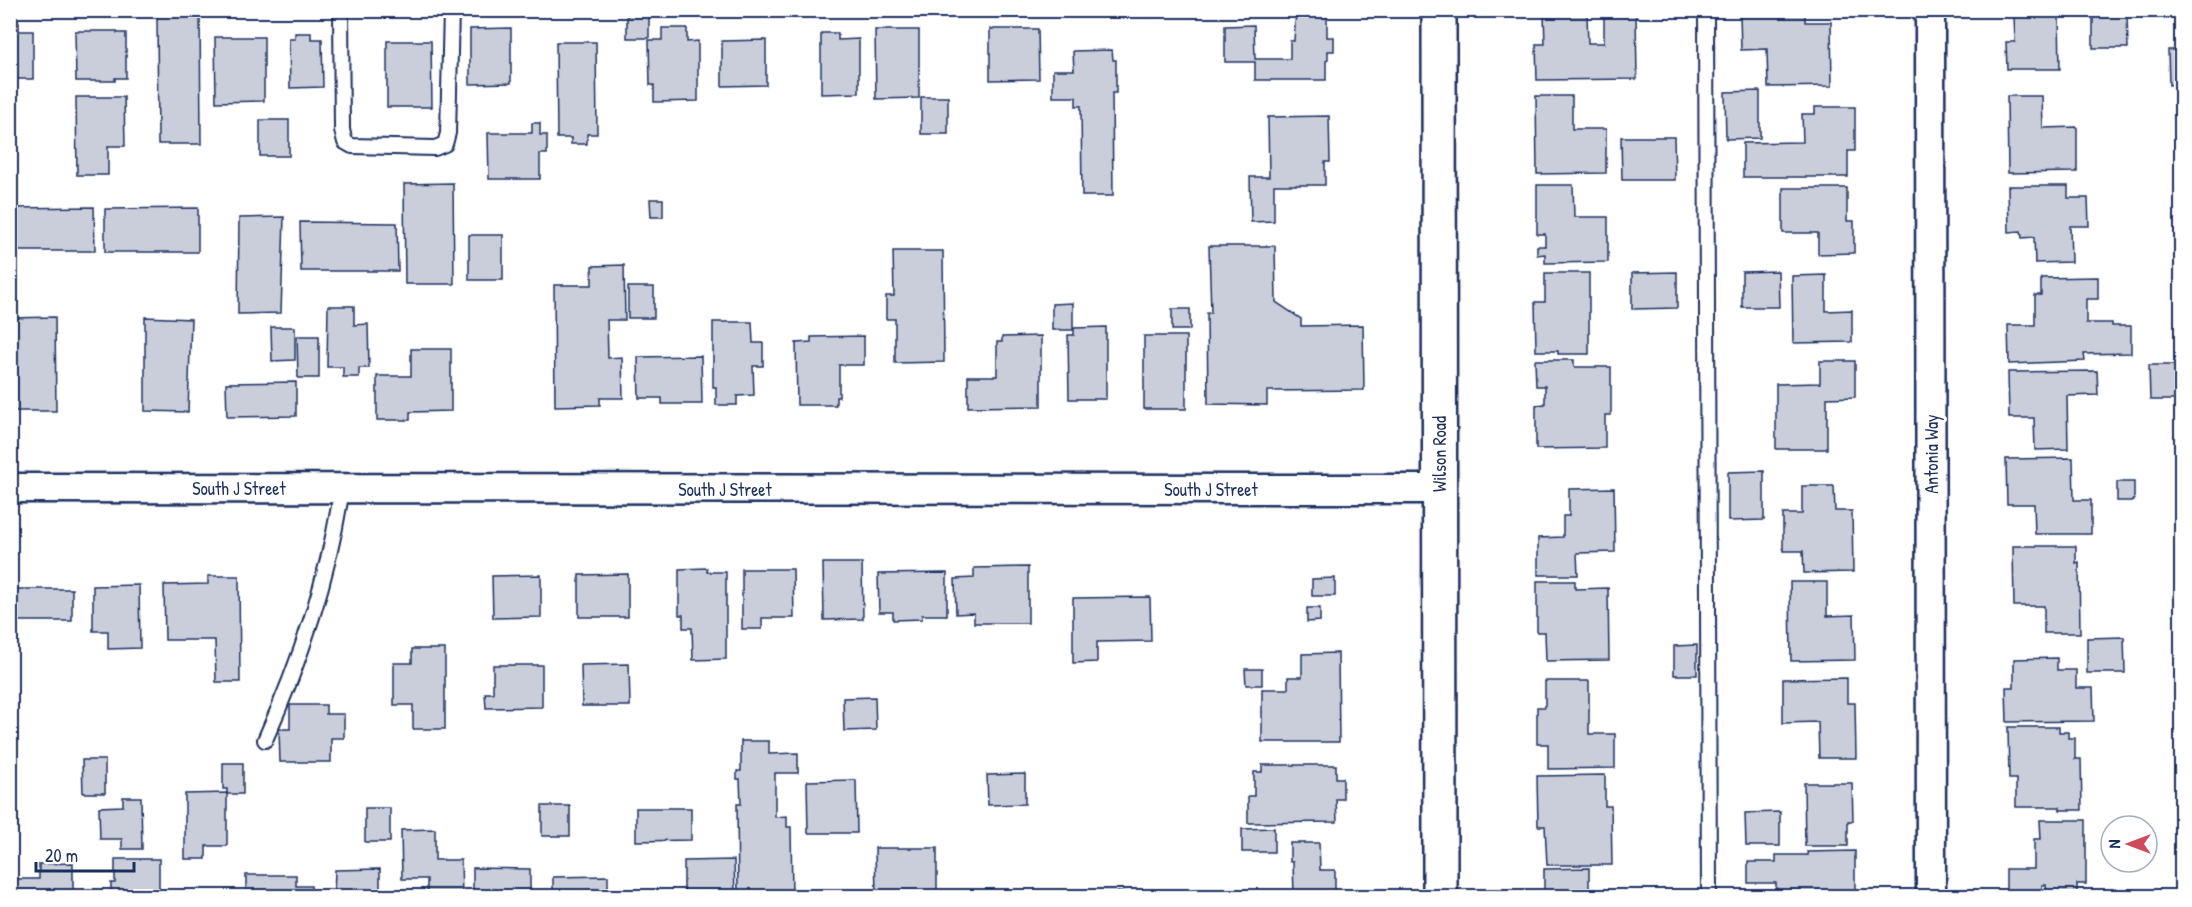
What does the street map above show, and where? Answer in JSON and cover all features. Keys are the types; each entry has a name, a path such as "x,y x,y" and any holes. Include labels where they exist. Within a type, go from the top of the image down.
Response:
{"street":[{"name":"Wilson Road","path":"1439,10 1440,897"},
{"name":"Antonia Way","path":"1930,10 1931,897"},
{"name":"South J Street","path":"10,488 1439,489"}],"lane":[{"path":"341,10 342,130 345,142 352,146 435,148 445,144 448,134 451,10"},
{"path":"1706,10 1709,897"},
{"path":"265,740 298,661 335,536 342,488"}],"building":[{"path":"627,10 649,10 649,38 627,38"},
{"path":"1296,10 1327,10 1327,37 1334,37 1334,51 1328,51 1326,80 1255,80 1255,62 1225,62 1225,26 1254,25 1255,59 1290,59 1290,41 1294,41"},
{"path":"157,12 200,12 201,144 158,144"},
{"path":"1604,14 1636,14 1637,79 1537,80 1536,44 1545,44 1544,15 1587,15 1588,43 1604,43"},
{"path":"1805,14 1805,22 1831,22 1832,86 1768,87 1767,49 1741,50 1740,15"},
{"path":"2093,15 2127,15 2128,48 2093,48"},
{"path":"2180,15 2182,15 2182,84 2169,85 2168,50 2180,50"},
{"path":"2014,16 2059,16 2060,69 2007,69 2006,42 2015,42"},
{"path":"10,23 19,23 19,31 33,31 33,79 10,79"},
{"path":"511,28 511,83 470,84 470,29"},
{"path":"662,28 687,28 687,42 698,41 698,101 654,102 654,85 650,85 649,40 662,40"},
{"path":"990,29 1038,29 1039,79 990,80"},
{"path":"875,30 919,30 919,98 876,99"},
{"path":"75,31 126,33 126,78 115,78 115,81 76,81"},
{"path":"295,33 311,33 311,39 322,39 323,87 290,88 289,39 295,39"},
{"path":"821,33 838,33 838,40 859,39 859,93 821,94"},
{"path":"215,37 264,37 264,101 216,102"},
{"path":"766,40 766,85 722,86 722,41"},
{"path":"387,41 431,41 432,107 387,107"},
{"path":"556,42 596,42 597,134 587,134 587,144 571,144 571,138 557,138"},
{"path":"1112,50 1113,60 1116,60 1116,93 1112,93 1113,196 1082,196 1081,106 1076,106 1076,97 1053,97 1053,70 1074,70 1073,51"},
{"path":"1760,91 1760,138 1726,139 1725,92"},
{"path":"1536,96 1572,96 1572,129 1606,129 1606,173 1537,174"},
{"path":"2007,96 2042,96 2043,128 2077,127 2077,172 2008,173"},
{"path":"76,97 124,97 125,146 108,146 108,175 77,175"},
{"path":"921,97 948,97 948,134 921,134"},
{"path":"1815,107 1855,107 1855,151 1848,151 1848,177 1743,177 1743,143 1803,142 1802,114 1815,114"},
{"path":"1329,116 1330,162 1325,162 1325,185 1274,185 1274,221 1251,222 1250,177 1269,177 1268,117"},
{"path":"260,120 289,120 289,156 260,156"},
{"path":"532,123 540,123 540,135 547,135 547,154 540,154 540,179 489,179 488,133 532,133"},
{"path":"1621,137 1674,137 1675,180 1622,180"},
{"path":"453,183 454,284 405,284 404,184"},
{"path":"1537,185 1573,185 1574,217 1608,217 1608,262 1545,263 1545,254 1537,255 1537,246 1545,246 1545,234 1537,234"},
{"path":"2008,186 2068,186 2068,198 2088,198 2089,226 2070,226 2071,262 2035,263 2034,237 2022,238 2021,231 2009,232"},
{"path":"1783,188 1847,188 1847,221 1854,221 1854,253 1818,254 1818,233 1783,233"},
{"path":"650,199 663,199 663,217 651,217"},
{"path":"94,207 95,251 10,251 10,208"},
{"path":"198,208 198,252 105,252 105,209"},
{"path":"284,217 281,313 238,314 239,218"},
{"path":"300,222 397,223 398,271 301,271"},
{"path":"469,235 503,235 503,280 469,280"},
{"path":"1209,246 1275,246 1276,302 1301,319 1301,326 1363,325 1364,390 1267,391 1267,405 1208,404 1207,313 1211,313"},
{"path":"893,251 943,251 944,362 895,363 895,319 886,319 886,296 894,296"},
{"path":"624,265 625,320 607,320 608,358 622,357 623,398 600,398 600,405 555,406 554,285 592,285 592,266"},
{"path":"1778,271 1779,307 1742,307 1742,272"},
{"path":"1677,272 1677,308 1632,309 1632,273"},
{"path":"1545,273 1589,273 1589,354 1536,351 1535,302 1545,302"},
{"path":"1826,275 1826,311 1852,310 1852,342 1793,343 1792,276"},
{"path":"2098,277 2098,299 2086,299 2086,323 2131,326 2131,353 2084,354 2085,361 2009,364 2008,325 2035,325 2035,295 2041,295 2041,278"},
{"path":"628,287 654,287 654,318 628,318"},
{"path":"1073,303 1073,330 1052,330 1052,304"},
{"path":"328,306 354,306 354,325 368,324 369,368 359,368 359,377 343,377 343,367 327,367"},
{"path":"1172,309 1190,309 1190,330 1172,330"},
{"path":"55,317 56,411 10,411 10,318"},
{"path":"145,317 191,319 188,412 145,411"},
{"path":"713,322 752,322 753,343 763,343 763,366 753,366 754,395 737,396 737,405 716,405 716,387 713,387"},
{"path":"271,327 295,327 295,360 272,361"},
{"path":"1106,327 1106,399 1069,399 1068,335 1074,335 1074,328"},
{"path":"297,336 319,336 319,378 298,378"},
{"path":"864,336 864,365 839,365 839,397 836,397 836,405 797,405 796,343 811,342 811,337"},
{"path":"1041,336 1041,406 968,407 968,376 997,376 997,342 1002,342 1002,337"},
{"path":"1144,336 1186,336 1186,409 1144,409"},
{"path":"411,349 451,349 451,411 410,412 410,420 377,420 377,376 411,376"},
{"path":"701,356 702,404 662,404 662,398 639,398 638,357"},
{"path":"1535,360 1574,360 1574,367 1611,367 1611,415 1605,415 1605,448 1536,449 1536,405 1545,404 1545,386 1536,386"},
{"path":"1820,361 1855,361 1855,397 1827,398 1827,449 1776,449 1776,384 1820,383"},
{"path":"2149,365 2181,365 2182,400 2150,400"},
{"path":"2097,371 2098,395 2067,396 2068,449 2035,450 2034,418 2009,418 2008,372"},
{"path":"296,382 296,416 227,417 226,383"},
{"path":"2073,458 2074,500 2091,500 2091,534 2035,534 2034,504 2007,504 2006,459"},
{"path":"1764,471 1764,520 1728,521 1728,472"},
{"path":"2117,482 2134,482 2134,501 2117,501"},
{"path":"1802,486 1834,486 1835,511 1852,511 1853,572 1804,573 1803,551 1783,551 1783,514 1802,514"},
{"path":"1614,488 1615,552 1577,553 1578,575 1538,575 1538,538 1563,537 1563,516 1569,516 1569,489"},
{"path":"2013,546 2076,546 2076,563 2079,562 2080,633 2044,633 2044,606 2014,606"},
{"path":"823,563 862,563 863,619 824,620"},
{"path":"1028,567 1028,623 974,623 974,613 956,614 955,579 974,578 974,568"},
{"path":"707,568 707,572 726,572 726,659 693,660 692,628 683,628 683,615 679,615 679,569"},
{"path":"742,569 793,569 794,618 762,618 762,629 742,629"},
{"path":"947,573 947,615 922,615 922,619 893,620 893,612 879,612 878,574"},
{"path":"628,574 628,617 579,617 579,575"},
{"path":"541,575 541,617 493,618 492,576"},
{"path":"208,576 239,576 240,682 216,682 215,640 165,640 164,585 208,584"},
{"path":"1335,578 1335,596 1312,596 1312,579"},
{"path":"1537,581 1575,581 1575,589 1608,588 1609,660 1546,661 1545,632 1537,632"},
{"path":"1790,582 1827,582 1827,616 1854,615 1855,660 1791,661"},
{"path":"139,585 140,648 108,649 108,631 93,631 93,586"},
{"path":"10,589 72,589 72,621 10,621"},
{"path":"1150,597 1151,641 1097,642 1097,662 1073,663 1073,598"},
{"path":"1307,608 1320,608 1320,621 1307,622"},
{"path":"2124,637 2125,673 2087,673 2087,638"},
{"path":"1697,645 1697,675 1674,675 1674,646"},
{"path":"412,649 445,649 445,729 413,729 413,705 394,705 394,663 412,663"},
{"path":"1338,653 1339,742 1262,742 1262,689 1288,689 1288,677 1302,677 1302,654"},
{"path":"2057,658 2057,670 2076,670 2076,688 2093,688 2094,721 2007,722 2006,687 2014,687 2014,659"},
{"path":"629,664 630,706 582,706 581,665"},
{"path":"493,665 542,665 542,707 486,708 485,693 493,693"},
{"path":"1245,669 1262,669 1262,685 1246,685"},
{"path":"1847,678 1847,703 1855,703 1856,758 1819,758 1818,722 1783,723 1783,679"},
{"path":"1545,681 1589,681 1589,734 1615,734 1615,768 1548,769 1548,744 1537,744 1537,707 1545,707"},
{"path":"875,697 876,730 844,731 843,698"},
{"path":"290,705 326,705 326,714 344,714 344,738 331,738 331,762 280,762 279,729 290,729"},
{"path":"2008,727 2059,727 2059,732 2068,732 2068,738 2075,738 2075,759 2081,759 2082,810 2060,810 2060,807 2016,807 2016,779 2009,779"},
{"path":"741,741 769,741 769,754 798,753 798,773 775,773 775,817 787,816 787,827 791,827 792,896 738,896 737,804 741,804 740,779 737,779 737,771 741,771"},
{"path":"82,760 105,760 105,793 83,793"},
{"path":"223,763 243,763 243,794 227,794 227,789 223,789"},
{"path":"1262,765 1336,765 1336,778 1343,778 1343,799 1336,799 1337,822 1248,823 1248,796 1254,796 1254,772 1262,772"},
{"path":"1025,774 1025,804 988,805 987,775"},
{"path":"1605,775 1605,806 1611,806 1612,865 1547,865 1545,826 1538,826 1537,776"},
{"path":"856,780 857,833 808,833 807,781"},
{"path":"1804,783 1852,783 1853,821 1848,821 1848,846 1805,846"},
{"path":"227,793 227,846 206,846 206,859 185,859 185,794"},
{"path":"123,797 141,797 142,849 122,849 122,839 100,839 99,807 123,806"},
{"path":"542,806 570,806 570,836 542,836"},
{"path":"365,808 390,808 390,842 365,842"},
{"path":"636,808 691,808 691,840 636,841"},
{"path":"1780,812 1780,846 1746,846 1745,813"},
{"path":"2040,820 2086,820 2086,884 2077,884 2077,896 2047,896 2046,885 2042,885 2042,896 2006,896 2006,869 2034,869 2034,839 2041,839"},
{"path":"1274,828 1274,852 1242,852 1242,829"},
{"path":"435,829 435,860 461,860 462,896 427,896 427,879 402,879 401,830"},
{"path":"1290,843 1319,843 1320,870 1335,870 1335,896 1294,896"},
{"path":"875,848 937,848 937,896 876,896"},
{"path":"1855,851 1855,896 1784,896 1784,891 1776,891 1776,883 1748,883 1748,862 1776,862 1776,855"},
{"path":"115,859 159,859 159,896 111,896 111,883 115,883"},
{"path":"734,860 735,896 684,896 684,861"},
{"path":"73,863 73,893 58,893 58,896 10,896 10,889 15,889 15,879 39,879 39,864"},
{"path":"473,868 530,869 530,896 473,896"},
{"path":"1589,868 1589,896 1544,896 1544,869"},
{"path":"380,869 380,896 334,896 335,870"},
{"path":"246,875 296,875 296,886 311,886 311,896 246,896"},
{"path":"608,876 608,896 553,896 553,877"},
{"path":"1105,892 1124,892 1124,896 1105,896"}]}
